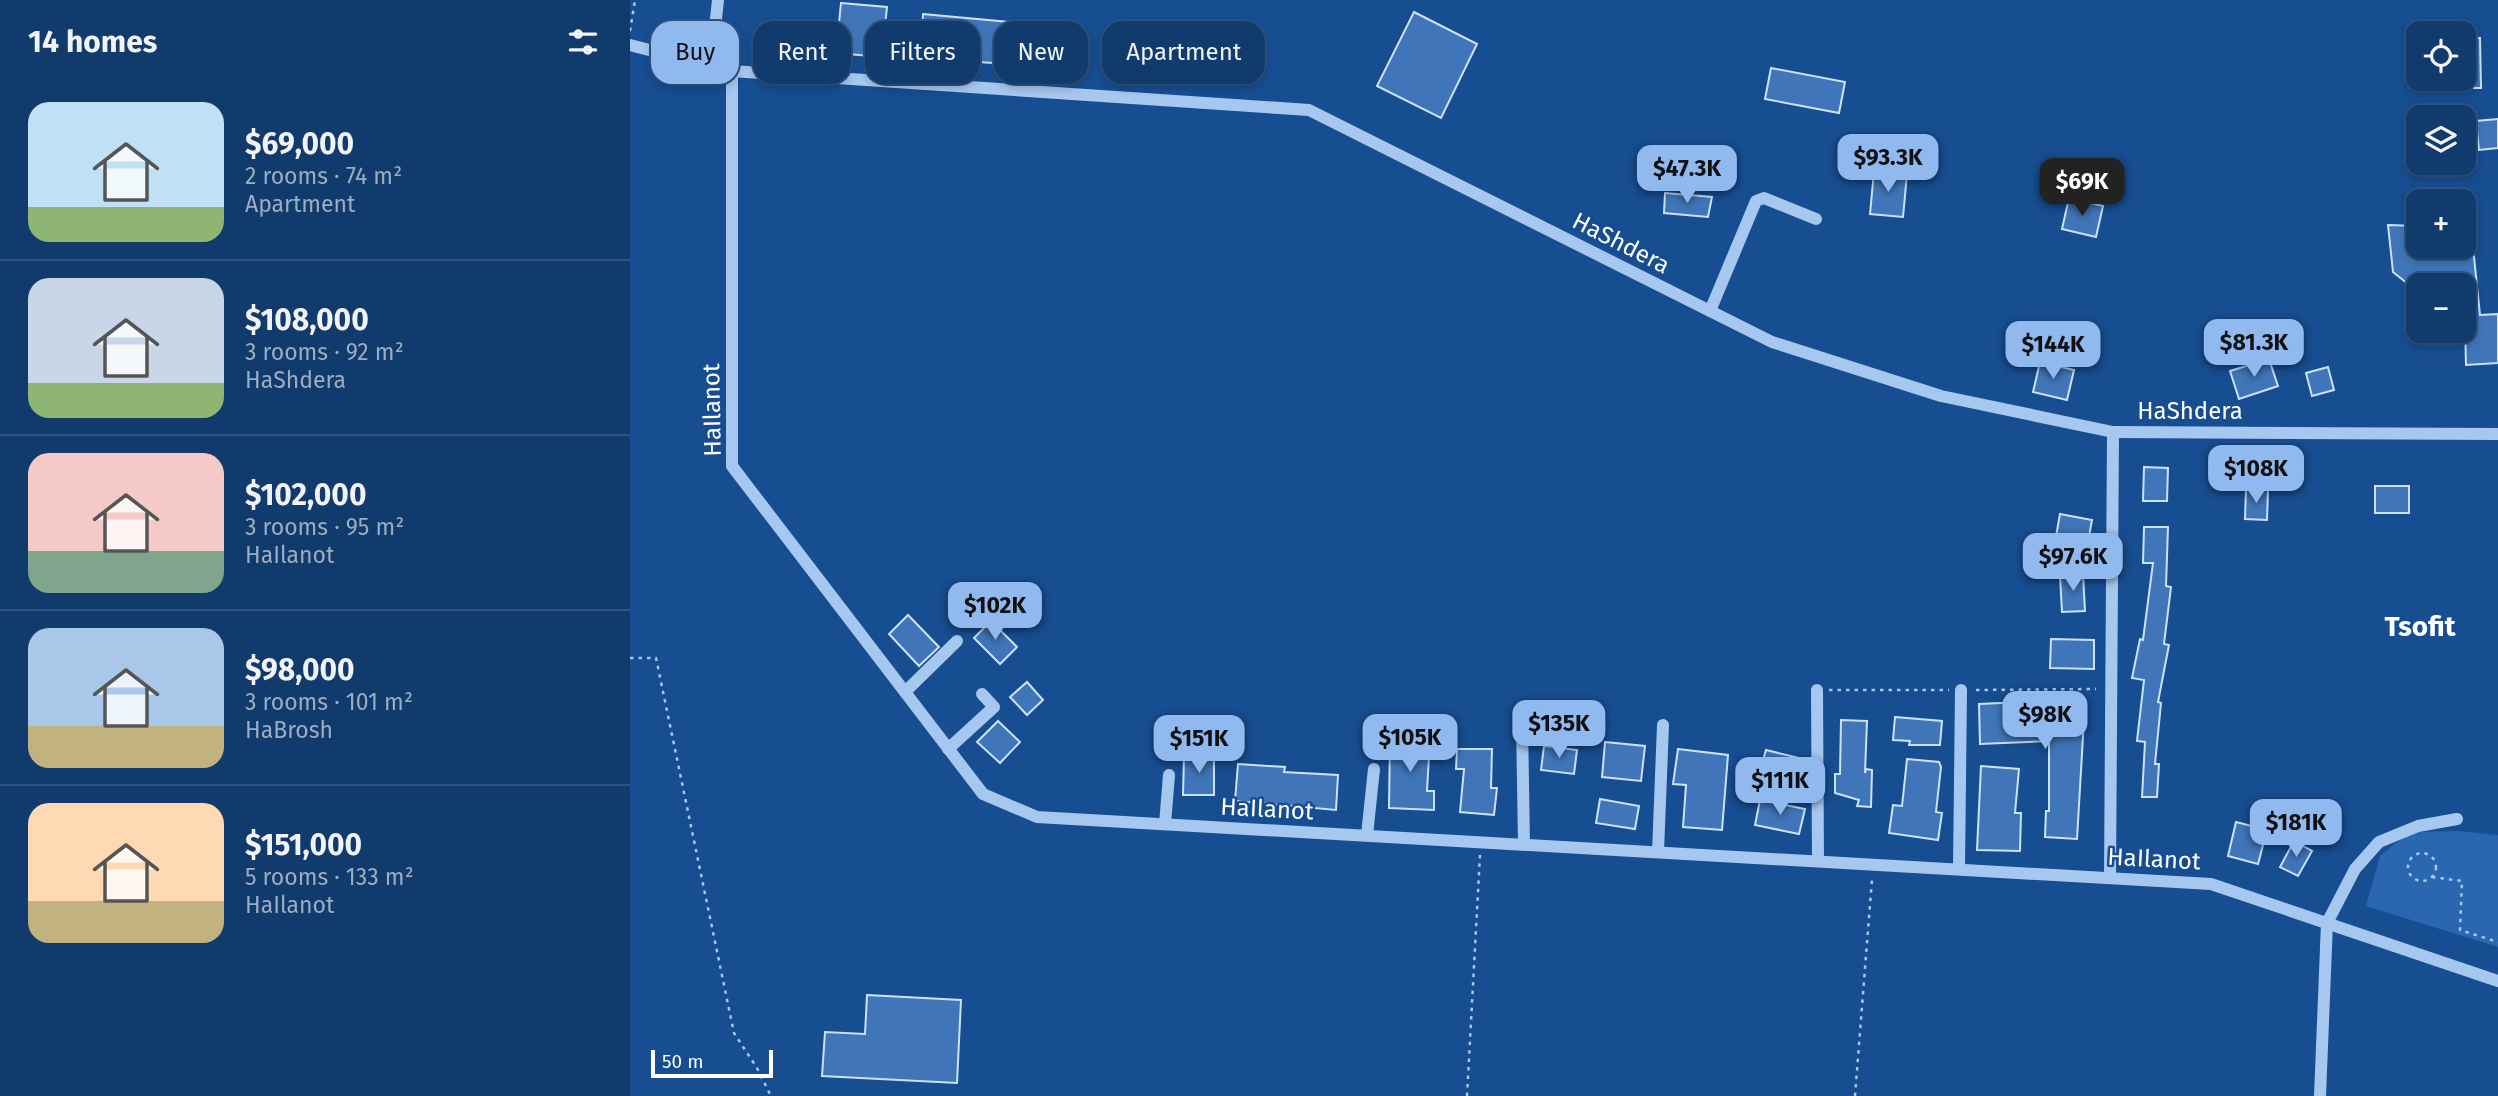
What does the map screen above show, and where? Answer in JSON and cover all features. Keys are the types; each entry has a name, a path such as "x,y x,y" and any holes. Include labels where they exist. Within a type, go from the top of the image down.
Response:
{"street":[{"path":"716,21 718,0"},
{"name":"HaShdera","path":"630,45 651,50"},
{"name":"HaShdera","path":"739,71 1309,110 1772,342 1941,396 2113,432 2498,434"},
{"name":"HaIlanot","path":"732,84 732,466 983,794 1037,817 2211,884 2498,981"},
{"path":"1710,311 1756,201 1764,198 1816,219"},
{"path":"2110,877 2113,432"},
{"path":"905,692 957,641"},
{"path":"1817,690 1818,861"},
{"path":"1959,869 1961,690"},
{"path":"948,749 994,708 982,694"},
{"path":"1522,722 1524,844"},
{"path":"1658,852 1663,725"},
{"path":"1367,835 1374,769"},
{"path":"1166,824 1169,775"},
{"path":"2320,1096 2327,923 2355,869 2378,842 2418,826 2457,819"}],"path":[{"path":"630,31 635,0"},
{"path":"630,658 656,658 734,1033 771,1096"},
{"path":"1467,1096 1480,842"},
{"path":"2432,877 2436,869 2431,856 2422,853 2413,856 2409,864 2412,876 2424,881 2432,877 2462,881 2460,930 2498,942"},
{"path":"1855,1096 1873,864"}],"shaded area":[{"path":"2460,831 2498,835 2498,947 2366,906 2380,856 2410,832"}],"building":[{"path":"841,3 887,7 886,21 865,21 865,56 851,54 851,21 839,21"},
{"path":"1414,12 1477,44 1441,118 1377,86"},
{"path":"923,14 998,21 994,21 994,63 980,62 980,21 923,21"},
{"path":"2476,38 2480,38 2481,88 2476,88"},
{"path":"1771,68 1845,82 1839,113 1765,99"},
{"path":"2498,119 2498,148 2479,150 2476,121"},
{"path":"1874,171 1907,174 1903,217 1870,214"},
{"path":"1665,193 1712,197 1708,217 1664,213"},
{"path":"2069,198 2103,206 2096,237 2062,229"},
{"path":"2388,225 2406,226 2406,259 2474,259 2476,273 2406,273 2406,282 2393,272"},
{"path":"2476,276 2480,315 2498,314 2498,363 2466,365 2465,343 2476,343"},
{"path":"2269,359 2278,386 2239,399 2230,371"},
{"path":"2040,362 2074,370 2067,400 2033,392"},
{"path":"2328,367 2334,390 2312,396 2306,373"},
{"path":"2144,467 2168,468 2167,501 2143,501"},
{"path":"2375,486 2409,486 2409,513 2375,513"},
{"path":"2246,489 2268,490 2267,520 2245,519"},
{"path":"2060,514 2092,520 2085,558 2053,553"},
{"path":"2144,527 2168,527 2166,586 2171,587 2164,644 2169,645 2158,702 2161,703 2155,764 2159,764 2157,797 2142,797 2145,742 2137,741 2144,680 2132,678 2140,639 2143,640 2153,563 2143,563"},
{"path":"2083,574 2085,611 2062,612 2060,576"},
{"path":"908,615 939,647 919,666 889,634"},
{"path":"991,621 1017,647 1000,664 974,638"},
{"path":"2051,639 2094,640 2094,669 2050,668"},
{"path":"1027,682 1043,700 1027,715 1010,697"},
{"path":"2085,702 2077,839 2045,837 2046,811 2049,811 2049,741 1980,744 1979,704"},
{"path":"1895,717 1942,721 1940,745 1909,745 1910,741 1893,740"},
{"path":"1841,720 1867,721 1865,773 1866,769 1872,770 1871,807 1857,806 1859,800 1835,793 1835,774 1840,774"},
{"path":"998,721 1020,742 1000,763 977,742"},
{"path":"1390,737 1430,739 1427,791 1434,791 1434,810 1389,808"},
{"path":"1605,742 1645,746 1641,781 1602,777"},
{"path":"1544,746 1577,750 1574,774 1541,770"},
{"path":"1457,749 1492,749 1491,788 1497,788 1494,815 1460,812 1464,769 1456,769"},
{"path":"1678,749 1728,755 1722,830 1683,827 1686,785 1673,784"},
{"path":"1766,750 1799,758 1793,783 1759,774"},
{"path":"1184,755 1214,756 1214,795 1183,795"},
{"path":"1907,759 1939,762 1941,767 1936,812 1942,813 1938,840 1889,833 1893,805 1902,806"},
{"path":"1238,764 1285,767 1284,772 1338,775 1336,810 1235,801"},
{"path":"1981,766 2019,769 2015,813 2021,813 2020,851 1977,850"},
{"path":"1600,799 1639,806 1635,829 1596,823"},
{"path":"1760,800 1805,809 1799,834 1755,825"},
{"path":"2236,822 2267,830 2258,864 2228,856"},
{"path":"2294,841 2312,851 2298,876 2280,867"},
{"path":"867,995 961,1000 957,1083 822,1076 825,1032 865,1034"}],"district":[{"name":"Tsofit","path":"2420,626"}]}
